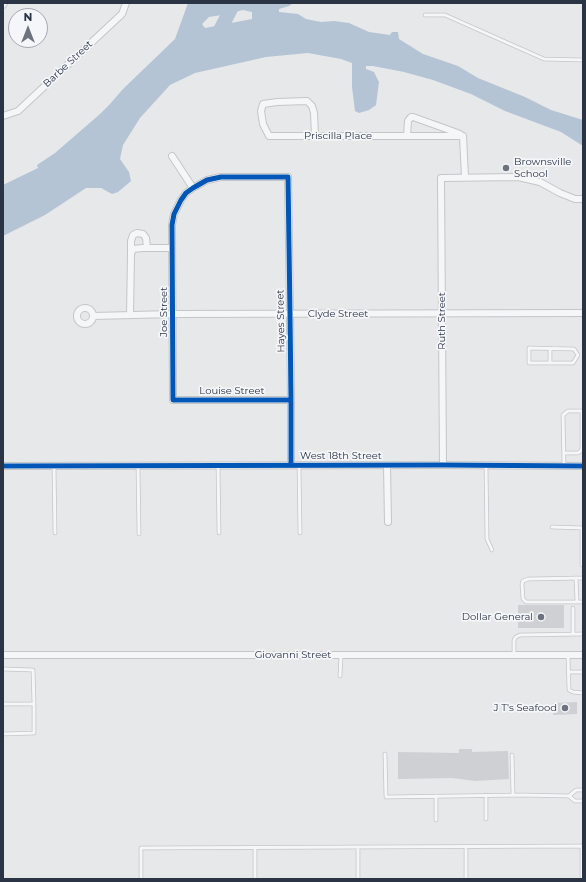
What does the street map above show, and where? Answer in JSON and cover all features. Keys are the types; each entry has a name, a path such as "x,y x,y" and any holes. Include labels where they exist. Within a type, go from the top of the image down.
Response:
{"street":[{"name":"Barbe Street","path":"3,116 18,111 122,14 126,3"},
{"name":"Priscilla Place","path":"314,136 314,113 312,106 307,101 263,104 261,111 263,124 269,136 314,136 407,136 463,136"},
{"path":"407,136 408,121 411,117 463,136 465,178 518,177 540,182 575,199 583,199"},
{"path":"172,156 193,188"},
{"name":"Hayes Street","path":"193,188 207,180 221,177 288,178 291,465"},
{"name":"Ruth Street","path":"443,465 441,178 465,178"},
{"name":"Joe Street","path":"174,400 172,225 174,214 178,206 186,193 193,188"},
{"path":"130,315 132,235 137,233 143,234 146,238 147,248"},
{"path":"131,254 133,249 172,248"},
{"name":"Clyde Street","path":"93,316 173,314 583,313"},
{"name":"Louise Street","path":"174,400 291,400"},
{"name":"West 18th Street","path":"3,466 583,466"},
{"path":"387,466 388,522"},
{"name":"Giovanni Street","path":"3,655 583,655"}],"lane":[{"path":"425,15 446,15 544,59 583,60"},
{"path":"529,348 574,349 578,355 573,363 529,363 529,348"},
{"path":"550,348 550,363"},
{"path":"578,355 583,355"},
{"path":"564,453 578,453 581,451 582,411 568,411 563,415 564,466"},
{"path":"564,421 569,421"},
{"path":"576,421 582,421"},
{"path":"564,430 569,430"},
{"path":"576,430 582,430"},
{"path":"564,439 569,439"},
{"path":"576,439 582,439"},
{"path":"218,465 219,533"},
{"path":"299,465 300,533"},
{"path":"486,465 487,539 492,550"},
{"path":"54,466 55,533"},
{"path":"138,466 139,534"},
{"path":"552,527 583,528 583,566"},
{"path":"576,578 577,602"},
{"path":"583,578 528,579 523,581 522,584 523,599 526,602 583,602"},
{"path":"573,608 573,634"},
{"path":"514,655 514,640 520,635 583,634"},
{"path":"340,676 341,655"},
{"path":"568,655 569,690 583,693"},
{"path":"3,669 33,670 34,704 34,733 3,734"},
{"path":"569,672 583,672"},
{"path":"3,704 34,704"},
{"path":"385,754 386,797 486,795 569,796 575,801 583,801"},
{"path":"512,755 513,795"},
{"path":"569,796 576,790 583,790"},
{"path":"486,795 486,819"},
{"path":"436,796 436,820"},
{"path":"142,879 141,848 582,846 582,879"},
{"path":"358,847 358,879"},
{"path":"466,847 466,879"},
{"path":"255,848 255,879"}],"water":[{"path":"188,3 293,3 279,9 279,12 298,14 306,19 321,22 334,21 349,23 369,32 390,35 392,32 398,32 399,39 423,54 458,66 478,78 525,97 551,110 583,120 583,146 561,132 505,111 471,94 433,80 404,72 373,66 366,66 366,69 374,72 379,82 376,105 369,110 359,113 355,111 352,87 352,63 341,59 308,53 266,57 195,73 170,85 140,118 123,145 120,159 129,172 131,181 118,192 112,194 101,188 86,188 45,215 3,236 3,185 38,168 37,165 55,153 100,114 123,89 175,39","holes":["243,10 252,12 252,19 205,28 202,24 209,17"]}],"building":[{"name":"Dollar General","path":"518,605 564,605 564,628 518,628"},
{"name":"J T's Seafood","path":"577,702 577,714 553,715 553,703"},
{"path":"459,749 472,749 472,752 508,751 509,779 475,781 452,778 398,779 398,752 459,753"}],"waterway":[{"path":"214,42 234,3"}],"cycle path":[{"path":"291,400 173,400 172,225 174,214 186,193 207,180 221,177 288,177 291,400 291,465"},
{"path":"3,466 583,466"}],"place":[{"name":"Brownsville School","path":"506,168"},
{"name":"Dollar General","path":"541,617"},
{"name":"J T's Seafood","path":"565,708"}]}
